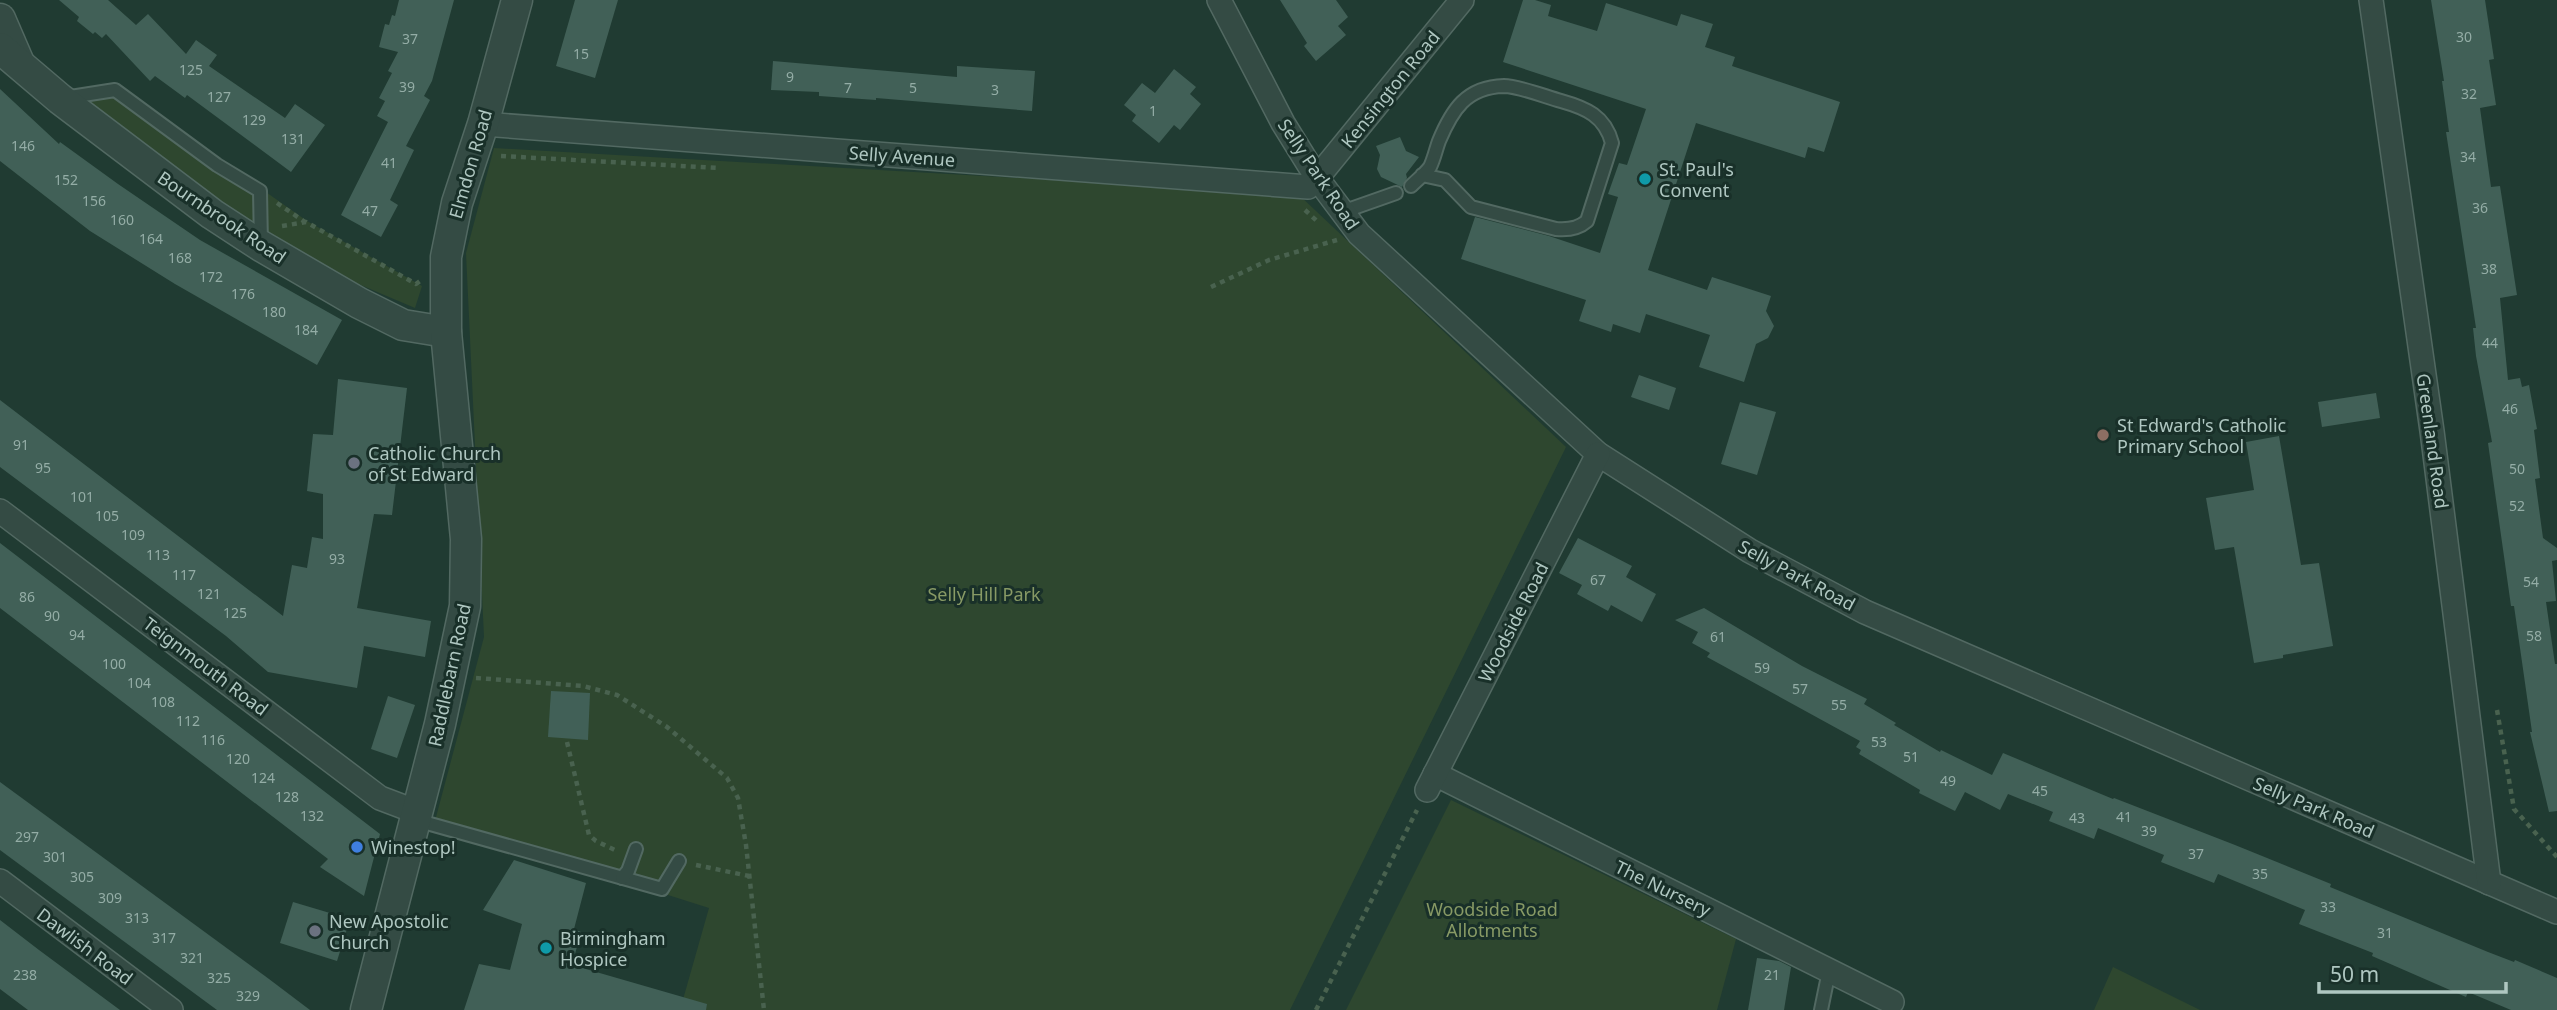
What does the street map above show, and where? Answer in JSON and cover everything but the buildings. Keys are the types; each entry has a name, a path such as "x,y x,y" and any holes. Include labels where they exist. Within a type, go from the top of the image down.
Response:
{"street":[{"name":"Elmdon Road","path":"446,332 446,257 457,203 483,124 517,0"},
{"name":"Selly Park Road","path":"1219,0 1283,123 1317,178 1359,234 1598,454 1750,551 1865,612 2557,912"},
{"name":"Kensington Road","path":"1317,178 1462,0"},
{"name":"Greenland Road","path":"2371,0 2432,431 2489,883"},
{"name":"Bournbrook Road","path":"0,19 10,56 60,99 212,214 261,238 359,303 403,325 446,332"},
{"name":"Selly Avenue","path":"483,124 1308,187 1317,178"},
{"name":"Raddlebarn Road","path":"366,1010 416,816 465,606 466,538 446,332"},
{"name":"Woodside Road","path":"1431,782 1598,454"},
{"name":"Teignmouth Road","path":"0,510 380,798 416,816"},
{"name":"The Nursery","path":"1431,782 1892,1002"},
{"name":"Dawlish Road","path":"0,881 171,1010"}],"lane":[{"path":"1411,186 1422,174 1430,167 1454,109 1475,92 1505,86 1586,108 1602,122 1612,143 1587,221 1567,230 1471,207 1445,180 1422,174"},
{"path":"60,99 115,90 217,165 260,191 261,238"},
{"path":"1342,212 1396,193"},
{"path":"416,816 662,889 679,861"},
{"path":"622,878 635,852"},
{"path":"1821,1010 1829,971"}],"path":[{"path":"260,191 306,222 416,284 446,257"},
{"path":"261,238 306,222"},
{"path":"1211,287 1269,260 1359,234"},
{"path":"450,676 583,686 617,695 667,727 727,778 738,798 750,876 764,1010"},
{"path":"2497,710 2514,809 2557,858"},
{"path":"567,741 589,835 606,847 635,852"},
{"path":"1315,1010 1431,782"},
{"path":"679,861 750,876"}],"green space":[{"path":"114,93 258,193 259,243 64,100"},
{"name":"Selly Hill Park","path":"494,148 1298,194 1566,447 1290,1010 680,1010 709,908 435,821 484,637 466,253"},
{"path":"263,190 307,221 422,286 415,308 264,244"},
{"name":"Woodside Road Allotments","path":"1451,800 1736,939 1717,1010 1346,1010"},
{"path":"2113,967 2200,1010 2094,1010"}],"place":[{"name":"St. Paul's Convent","path":"1645,179"},
{"name":"St Edward's Catholic Primary School","path":"2103,435"},
{"name":"Catholic Church of St Edward","path":"354,463"},
{"name":"Winestop!","path":"357,847"},
{"name":"New Apostolic Church","path":"315,931"},
{"name":"Birmingham Hospice","path":"546,948"}]}
